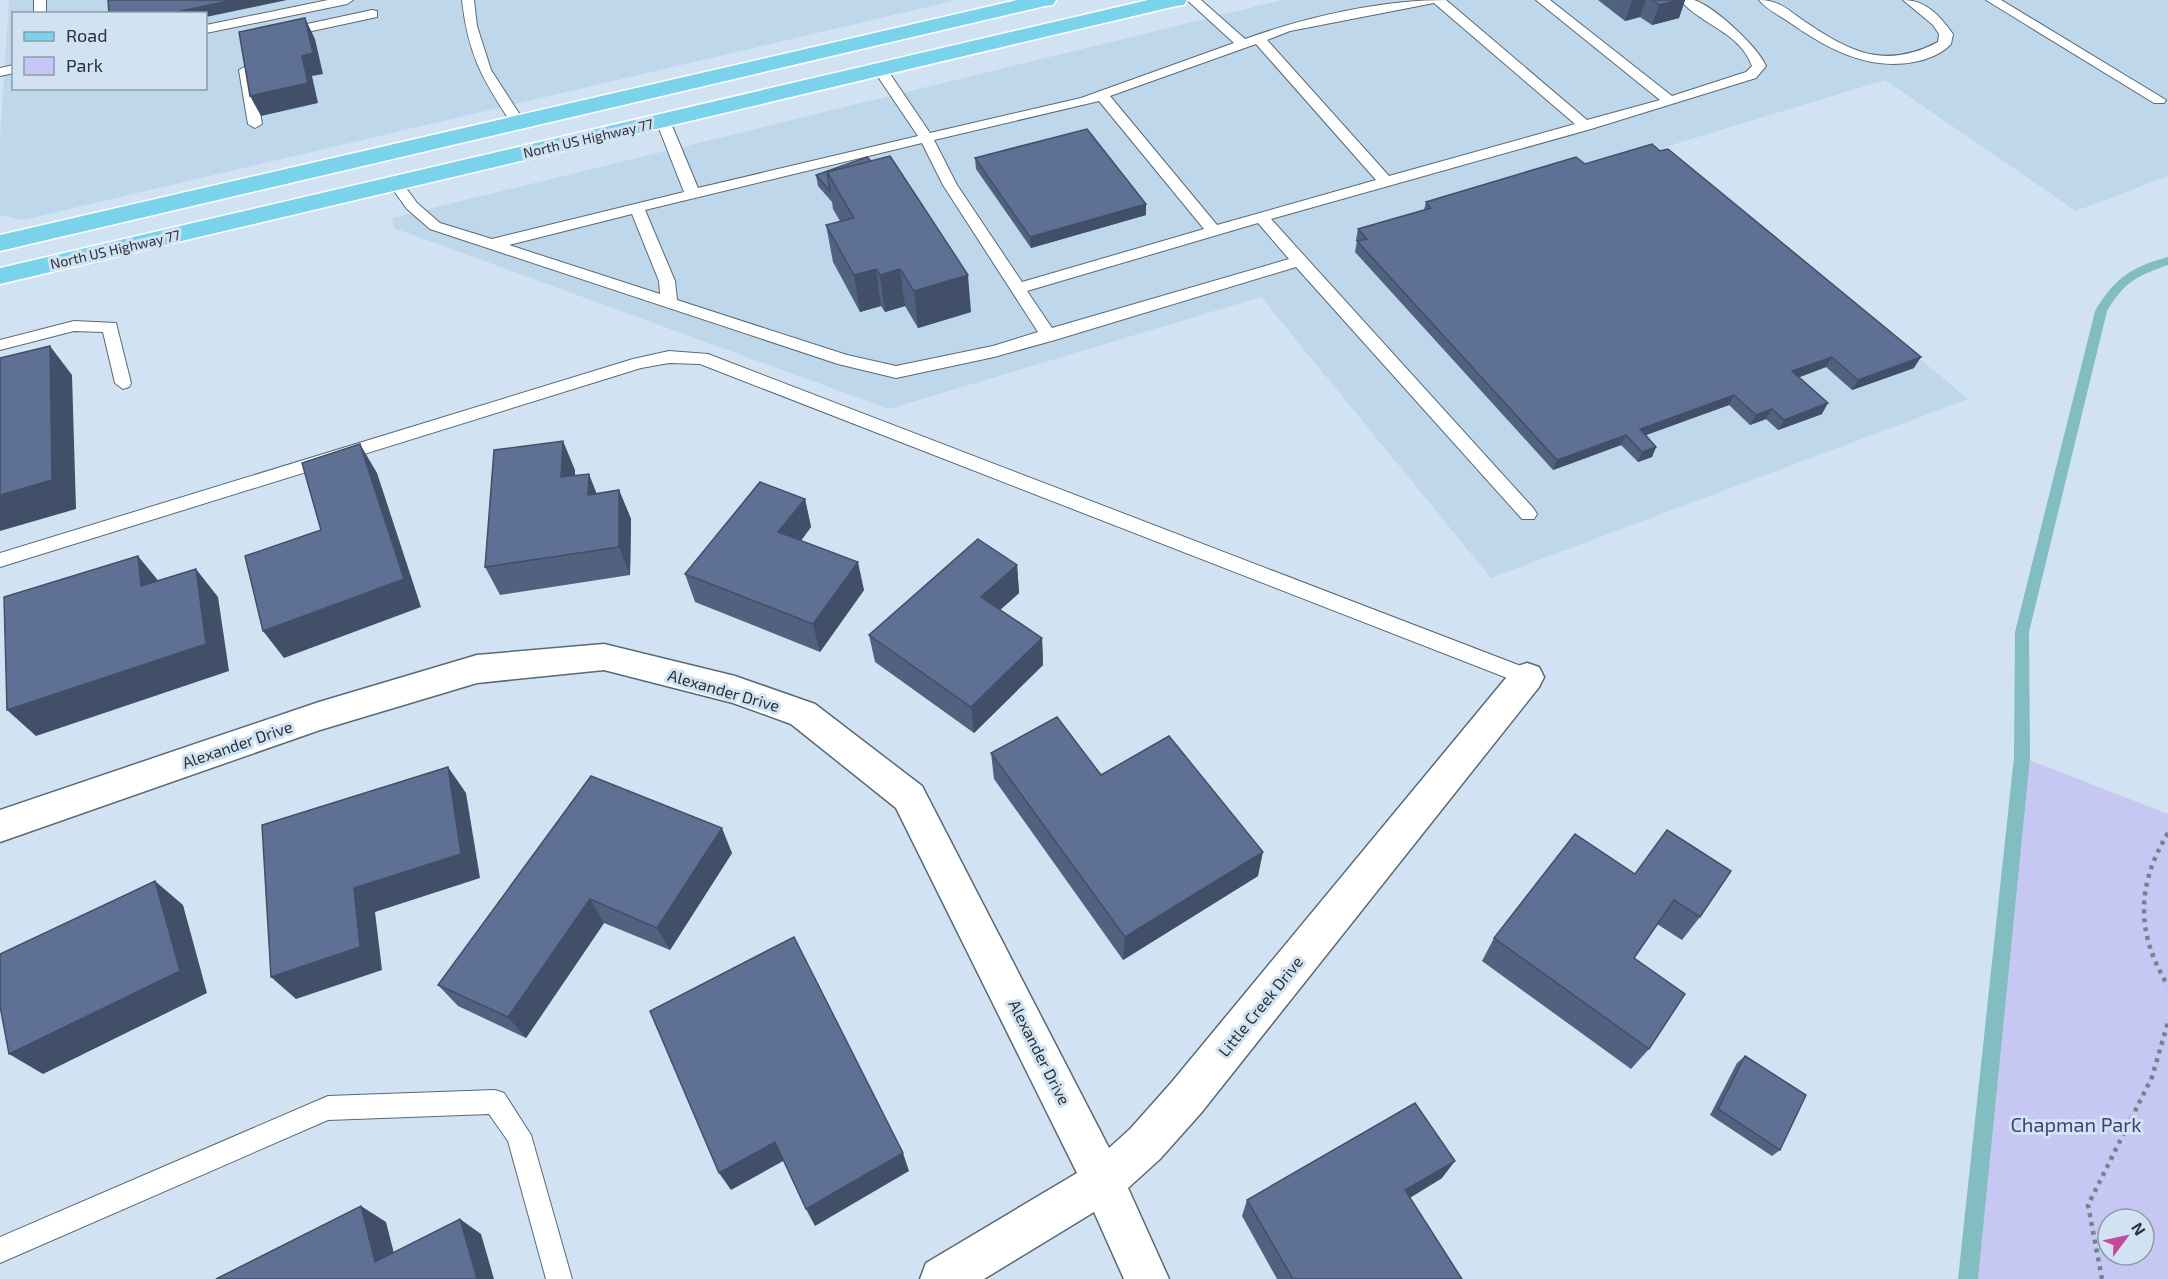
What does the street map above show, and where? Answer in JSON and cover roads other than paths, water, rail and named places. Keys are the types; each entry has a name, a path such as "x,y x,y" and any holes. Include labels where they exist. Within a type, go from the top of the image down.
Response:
{"main road":[{"name":"North US Highway 77","path":"0,243 1045,0"},
{"name":"North US Highway 77","path":"0,276 1176,0"}],"street":[{"name":"Alexander Drive","path":"0,826 319,716 477,669 604,657 735,690 803,714 909,797 1075,1121 1101,1183 1147,1279"},
{"name":"Little Creek Drive","path":"942,1279 1101,1183 1145,1144 1186,1098 1527,677"}],"lane":[{"path":"207,29 347,0"},
{"path":"468,0 471,26 484,70 517,121"},
{"path":"1193,0 1243,44"},
{"path":"493,244 1102,95 1287,28 1431,0"},
{"path":"1438,0 1586,126"},
{"path":"1542,0 1670,101"},
{"path":"1019,288 1385,181 1586,126 1751,75 1759,66 1757,55 1745,43 1686,0"},
{"path":"1765,0 1827,42 1866,59 1891,63 1932,53 1944,44 1946,34 1938,22 1909,0"},
{"path":"1992,0 2159,100"},
{"path":"271,36 372,14"},
{"path":"1258,38 1385,181"},
{"path":"244,59 255,124"},
{"path":"879,68 926,138 950,185 1050,336"},
{"path":"1102,95 1214,231"},
{"path":"663,121 692,194"},
{"path":"396,184 412,207 435,226 669,300 844,360 896,372 1050,336 1299,261"},
{"path":"637,208 667,281 669,300"},
{"path":"1261,217 1528,514"},
{"path":"0,345 74,326 110,327 123,383"},
{"path":"0,560 639,363 669,357 702,358 1527,677"},
{"path":"0,1250 328,1108 495,1102 519,1136 559,1279"}],"waterway":[{"path":"1968,1279 2022,757 2022,632 2101,311 2115,290 2128,277 2168,261"}],"park label":[{"name":"Chapman Park","path":"2076,1124"}]}
